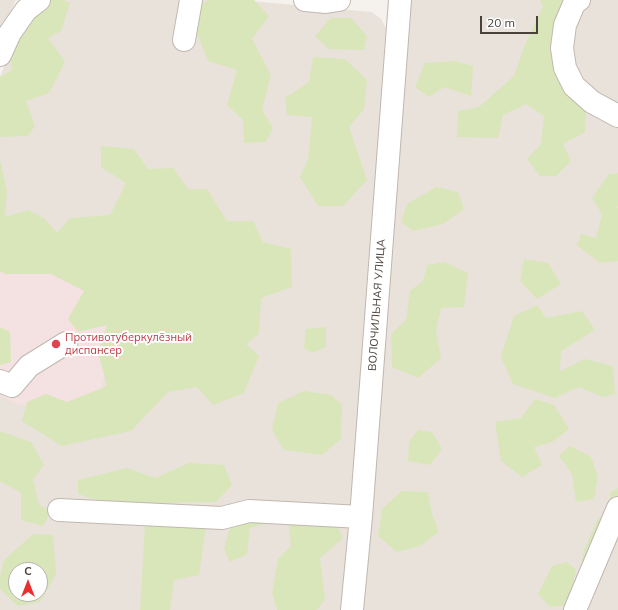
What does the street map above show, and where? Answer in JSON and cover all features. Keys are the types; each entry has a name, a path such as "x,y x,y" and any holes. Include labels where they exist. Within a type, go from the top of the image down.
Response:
{"street":[{"path":"0,55 10,33 26,10 39,0"},
{"path":"184,40 191,0"},
{"path":"305,0 326,2 339,0"},
{"name":"ВОЛОЧИЛЬНАЯ УЛИЦА","path":"352,610 361,517 400,0"},
{"path":"579,0 574,4 565,25 562,48 565,68 574,86 592,102 618,116"},
{"path":"0,381 12,386 29,366 66,344"},
{"path":"575,610 618,508"},
{"path":"59,510 222,518 249,512 361,517"}],"shaded area":[{"path":"0,0 16,0 0,34"},
{"path":"51,0 240,0 372,12 381,19 386,28 369,283 341,610 0,610 0,76 18,38"},
{"path":"411,0 618,0 618,610 361,610 408,14"},
{"name":"Противотуберкулёзный диспансер","path":"0,244 124,293 97,407 20,405 0,396"}],"green space":[{"path":"27,0 63,0 70,3 61,31 48,38 65,62 49,93 26,101 35,126 28,136 0,137 0,77 12,70 6,37"},
{"path":"208,0 254,0 269,16 252,39 271,75 262,110 273,128 266,142 244,143 243,120 227,105 237,70 208,61 194,26 201,5"},
{"path":"540,0 567,0 556,49 586,110 585,132 563,144 571,161 556,176 540,176 527,159 541,144 544,116 526,104 503,115 498,138 457,137 458,111 479,107 514,76 524,47 543,6"},
{"path":"331,18 351,18 367,36 364,50 329,49 315,36"},
{"path":"313,57 345,59 367,80 364,109 349,127 367,180 343,206 318,206 300,177 308,159 312,117 287,115 285,98 309,82"},
{"path":"455,61 473,66 471,96 444,87 429,97 415,87 425,63"},
{"path":"101,146 134,149 148,169 173,168 188,189 207,189 227,221 253,221 263,242 291,249 292,287 261,298 259,334 246,344 259,356 244,393 213,405 197,387 168,392 131,431 62,446 22,421 27,402 46,394 67,402 107,386 98,353 107,325 78,332 68,319 84,291 51,274 5,274 0,271 0,160 7,191 5,217 28,210 44,218 57,233 70,218 110,215 126,183 101,167"},
{"path":"618,173 618,206 616,207 618,208 618,261 600,263 577,245 581,234 596,238 602,214 592,198 609,174"},
{"path":"436,187 458,192 464,209 443,224 413,231 401,222 407,204"},
{"path":"524,259 548,263 561,284 537,299 520,281"},
{"path":"444,262 468,273 464,307 441,308 436,331 441,358 418,378 392,367 391,334 406,320 410,291 423,281 427,265"},
{"path":"537,305 546,318 582,311 595,330 561,351 560,371 585,359 613,366 615,394 603,397 579,387 555,398 513,384 501,357 514,316"},
{"path":"0,327 10,332 11,362 0,365"},
{"path":"326,327 326,347 312,353 304,348 306,329"},
{"path":"304,391 331,395 342,405 341,439 322,455 284,450 272,430 278,403"},
{"path":"535,399 554,405 569,429 552,442 534,447 542,465 522,477 501,461 495,422 521,418"},
{"path":"418,430 432,432 442,449 430,465 408,461 409,442"},
{"path":"0,431 31,442 44,465 33,479 39,505 51,511 43,526 21,520 21,493 0,481"},
{"path":"570,446 591,457 598,477 594,499 576,502 572,474 559,456"},
{"path":"189,463 224,465 232,485 216,502 109,504 78,494 78,480 127,468 155,478"},
{"path":"618,488 618,539 601,576 580,571 584,550 598,519 611,511 610,492"},
{"path":"402,491 428,492 432,514 439,532 420,546 397,552 378,536 382,509"},
{"path":"261,507 267,523 250,528 247,554 230,562 224,549 232,519"},
{"path":"180,511 206,526 199,575 174,580 170,610 140,610 145,525"},
{"path":"330,511 343,538 320,558 325,599 317,610 277,610 272,593 278,559 291,546 288,518"},
{"path":"33,534 53,535 56,574 48,588 48,562 8,562 8,597 0,589 0,577 4,560"},
{"path":"567,562 576,570 568,605 550,607 538,594 552,566"},
{"path":"14,602 40,602 18,606"}],"place":[{"name":"Противотуберкулёзный диспансер","path":"56,344"}]}
